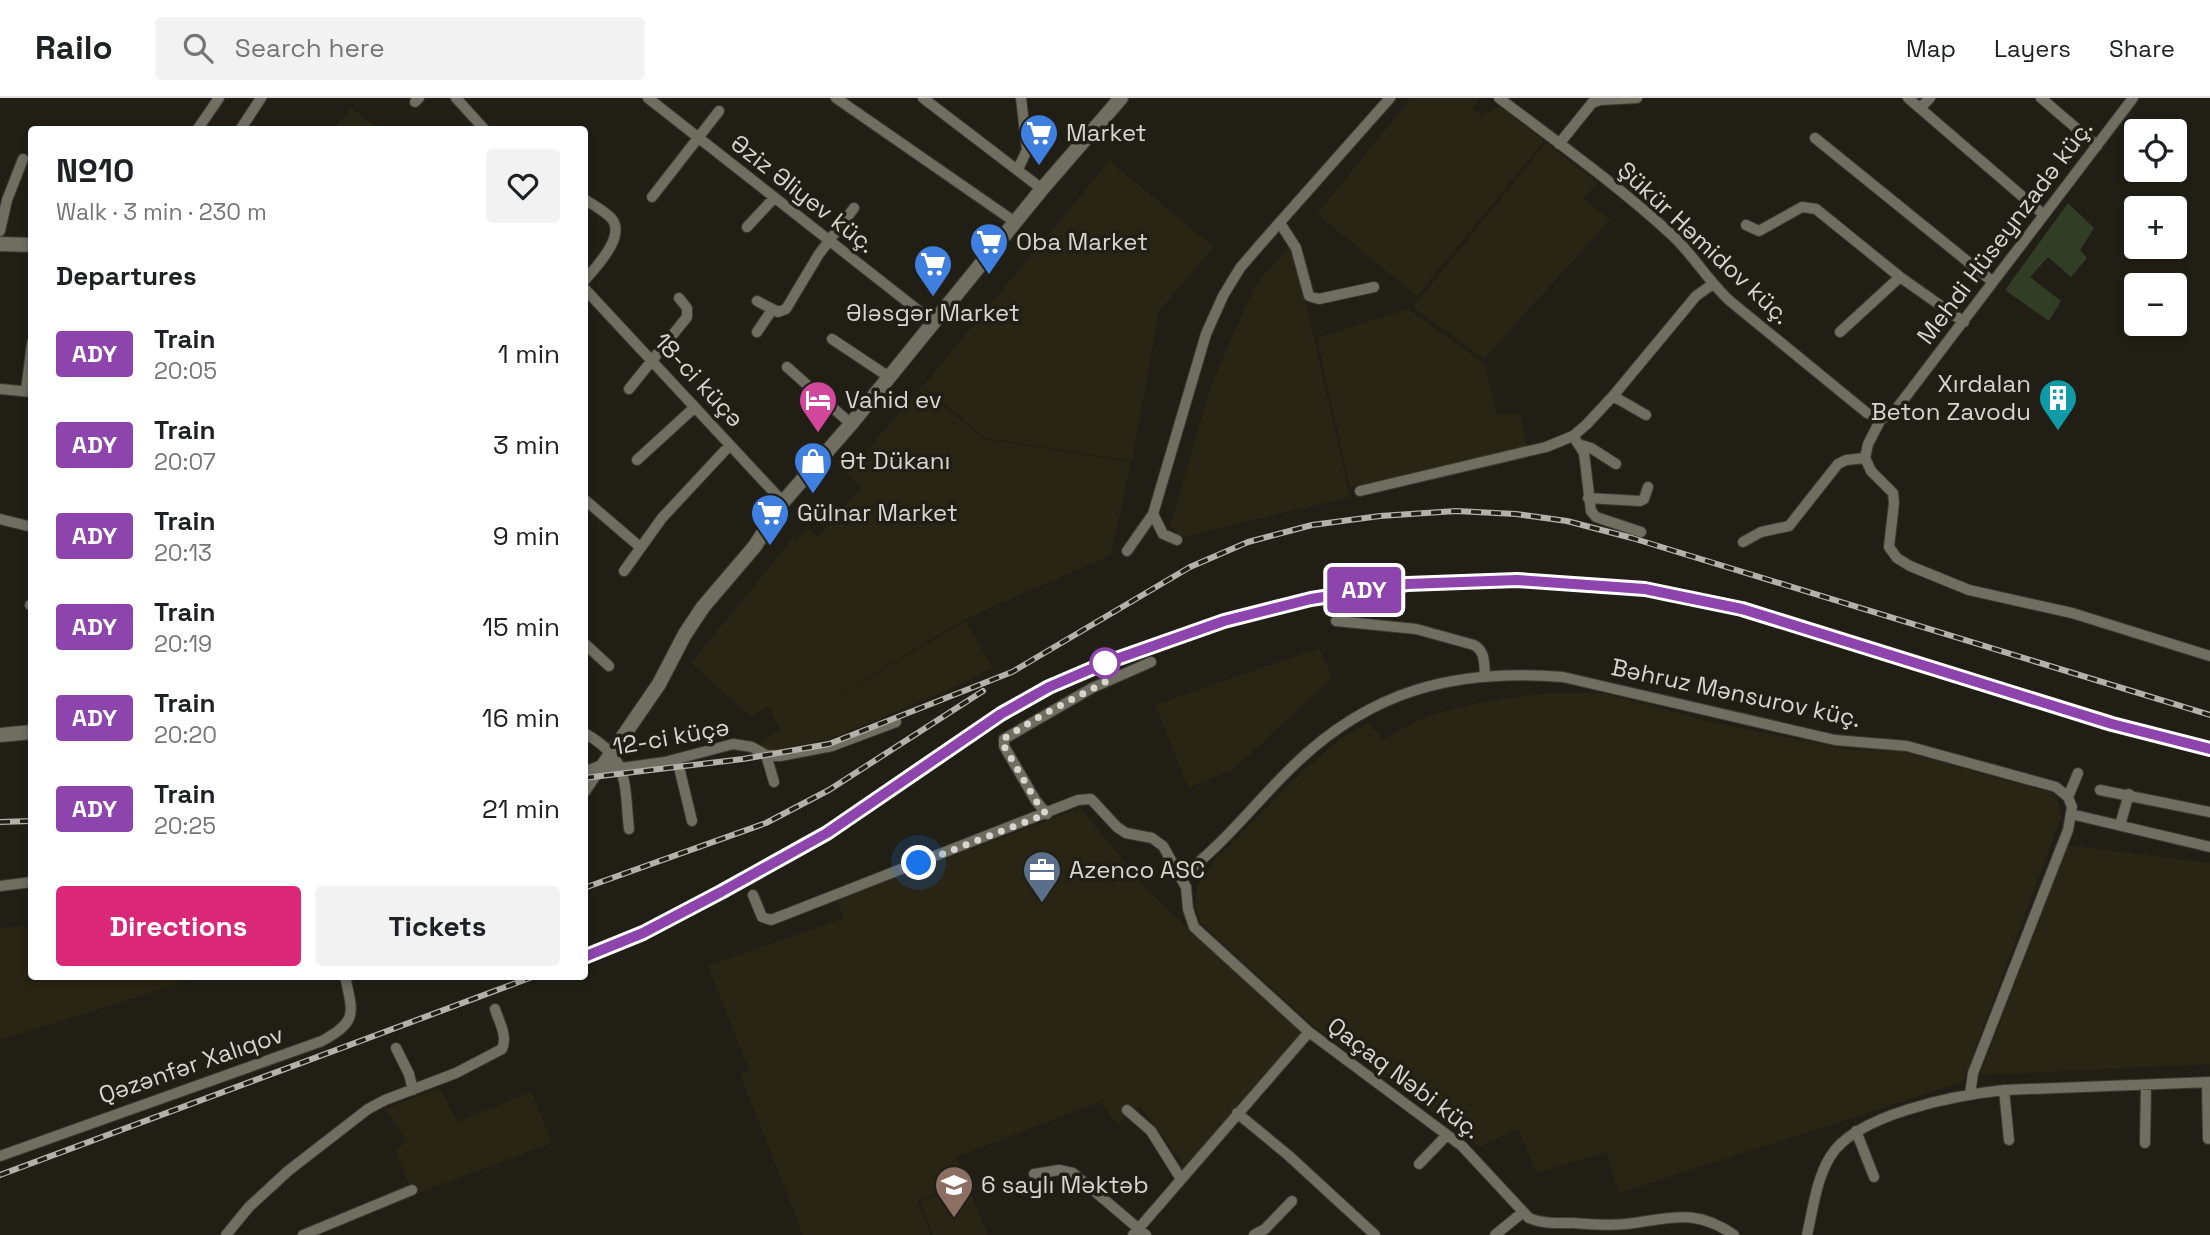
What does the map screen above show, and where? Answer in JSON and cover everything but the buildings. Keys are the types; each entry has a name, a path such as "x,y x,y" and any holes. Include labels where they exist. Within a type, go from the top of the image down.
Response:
{"street":[{"path":"243,126 261,98"},
{"path":"456,98 481,126"},
{"name":"Əziz Əliyev küç.","path":"648,98 665,103 699,138 933,322"},
{"path":"836,98 1015,222"},
{"path":"923,98 1042,189"},
{"path":"1018,169 1027,150 1021,98"},
{"path":"592,773 612,753 659,684 703,607 755,546 783,502 851,424 1042,189 1121,98"},
{"path":"1127,551 1153,514 1215,311 1240,268 1390,98"},
{"name":"Şükür Həmidov küç.","path":"1499,98 1672,235 1730,301 1867,413 1881,419"},
{"path":"1559,144 1592,103 1637,98"},
{"path":"1908,98 2044,215"},
{"path":"1920,108 1930,98"},
{"path":"2041,98 2097,146"},
{"name":"Mehdi Hüseynzadə küç.","path":"1881,419 1894,412 2133,98"},
{"path":"200,126 217,99"},
{"path":"652,197 719,111"},
{"path":"1815,138 1993,282"},
{"path":"0,231 7,200 23,159"},
{"path":"747,227 774,198"},
{"path":"588,203 612,219 615,232 611,247 588,276"},
{"path":"1746,225 1759,231 1802,207 1816,209 1900,277 1964,322"},
{"path":"757,301 782,313 854,208"},
{"path":"1280,223 1296,248 1309,296 1319,299 1374,287"},
{"path":"0,244 28,246"},
{"path":"1840,332 1900,277"},
{"path":"1360,491 1577,440 1696,296 1713,284"},
{"name":"18-ci küçə","path":"588,292 783,502"},
{"path":"629,389 689,313 679,298"},
{"path":"757,332 772,310"},
{"path":"832,339 889,377"},
{"path":"787,367 851,424"},
{"path":"0,390 28,392"},
{"path":"1613,396 1646,415"},
{"path":"637,460 695,407"},
{"path":"1881,419 1868,444 1865,458 1871,471 1893,493 1889,547 1898,558 1910,566 1969,590 2072,613 2210,656"},
{"path":"1577,440 1616,464"},
{"path":"1577,440 1584,453 1591,511 1596,517 1641,532"},
{"path":"624,571 662,518 730,445"},
{"path":"1744,542 1761,532 1789,526 1838,464 1846,460 1865,458"},
{"path":"1588,498 1640,501 1644,499 1648,486"},
{"path":"588,502 640,547"},
{"path":"1153,514 1163,534 1177,540"},
{"path":"0,519 28,526"},
{"path":"1336,621 1416,629 1474,645 1483,654 1485,677"},
{"path":"588,647 609,666"},
{"path":"1046,814 1004,746 1003,739 1091,688 1151,662"},
{"name":"Bəhruz Mənsurov küç.","path":"1182,876 1212,853 1292,767 1325,736 1404,693 1433,685 1485,677 1531,674 1563,677 1835,740 1907,746 2056,787 2068,797"},
{"name":"12-ci küçə","path":"592,773 677,759 733,744 752,747 766,755 780,756 832,746 896,722"},
{"path":"0,735 28,736"},
{"name":"12-ci küçə","path":"588,736 612,753"},
{"path":"612,753 622,769 629,829"},
{"path":"766,755 774,782"},
{"path":"677,759 692,821"},
{"path":"1970,1094 1973,1073 2068,830 2071,814 2068,797 2078,773"},
{"path":"2100,790 2210,812"},
{"path":"2120,825 2130,794"},
{"path":"753,895 762,917 771,920 1078,800 1091,799 1126,833 1158,841 1182,876"},
{"path":"2071,814 2210,847"},
{"name":"Qaçaq Nəbi küç.","path":"1182,876 1189,895 1188,909 1194,927 1309,1032 1474,1157 1522,1213"},
{"path":"0,886 28,882"},
{"name":"Qəzənfər Xalıqov","path":"0,1156 322,1041 338,1032 350,1018 351,1004 346,980"},
{"path":"226,1235 248,1207 304,1157 368,1109 456,1073 502,1049 505,1043 504,1035 495,1009"},
{"path":"1034,1174 1059,1170 1073,1172 1140,1233 1181,1179 1309,1032"},
{"path":"396,1048 409,1074 413,1090"},
{"path":"1807,1235 1819,1182 1829,1158 1842,1142 1856,1131 1888,1117 1970,1094 2004,1090 2208,1082 2208,1139"},
{"path":"2145,1143 2146,1084"},
{"path":"2004,1090 2009,1140"},
{"path":"1127,1110 1151,1131 1181,1179"},
{"path":"1237,1113 1288,1155 1375,1235"},
{"path":"1856,1131 1874,1177"},
{"path":"1419,1164 1447,1135"},
{"path":"303,1235 412,1191"},
{"path":"1254,1235 1265,1229 1292,1201"},
{"path":"1494,1235 1522,1213 1544,1223 1609,1226 1674,1216 1686,1217 1707,1221 1729,1234"},
{"path":"1641,1235 1643,1222"}],"shaded area":[{"path":"1411,98 1479,98 1472,108 1482,116 1500,105 1544,141 1417,296 1317,214"},
{"path":"351,108 375,126 336,126"},
{"path":"1546,143 1598,183 1584,198 1610,220 1484,359 1413,307"},
{"path":"1109,161 1214,247 1159,311 1132,461 985,438 923,386"},
{"path":"1290,246 1293,247 1350,497 1182,537 1170,527 1211,385 1255,285"},
{"path":"1408,309 1485,364 1497,415 1520,414 1527,446 1350,487 1317,338"},
{"path":"921,387 984,439 1131,462 1111,555 965,619 781,730 768,706 751,717 691,663 794,537 797,540 807,528 819,537 861,487 847,474"},
{"path":"966,621 993,668 830,739 765,752 760,742"},
{"path":"1319,648 1332,678 1234,769 1188,788 1155,705"},
{"path":"1548,693 1604,693 1719,724 1850,750 1900,751 2056,794 2061,817 1963,1082 1619,1193 1606,1152 1536,1173 1518,1129 1479,1147 1310,1023 1200,922 1195,907 1197,885 1214,861 1302,772 1340,739 1368,723 1383,739 1429,715 1482,702"},
{"name":"Azenco ASC","path":"1081,808 1147,890 1301,1032 1185,1166 1140,1106 1117,1124 1100,1102 956,1157 966,1182 918,1201 930,1235 803,1235 740,1075 749,1071 708,966 844,918 837,900"},
{"path":"2068,845 2210,863 2210,1064 1980,1075"},
{"path":"28,926 28,980 190,980 0,1040 0,928"},
{"path":"440,1088 457,1122 532,1092 552,1143 413,1195 395,1150 407,1142 385,1109"},
{"name":"6 saylı Məktəb","path":"967,1184 988,1235 933,1235 921,1202"}],"green space":[{"path":"2068,203 2094,228 2080,250 2087,258 2071,277 2048,257 2030,277 2061,301 2049,321 2005,290"}],"railway":[{"path":"588,778 743,759 829,744 1012,672 1190,567 1248,542 1312,525 1380,516 1456,511 1516,514 1567,521 1632,538 2210,715"},
{"path":"588,955 643,933 721,893 827,833 1001,714 1049,687 1105,663 1224,621 1311,599 1407,584 1496,579 1645,589 1742,609 2112,725 2210,749"},
{"path":"588,887 766,823 829,790 983,691"},
{"path":"0,822 28,821"},
{"path":"0,1175 524,980"}],"train":[{"name":"ADY","path":"588,955 643,933 827,833 1001,714 1049,687 1105,663 1224,621 1311,599 1407,584 1496,579 1645,589 1742,609 2112,724 2210,749"}],"place":[{"name":"Market","path":"1039,167"},
{"name":"Oba Market","path":"989,276"},
{"name":"Ələsgər Market","path":"933,298"},
{"name":"Xırdalan Beton Zavodu","path":"2058,432"},
{"name":"Vahid ev","path":"818,434"},
{"name":"Ət Dükanı","path":"813,495"},
{"name":"Gülnar Market","path":"770,547"},
{"name":"Azenco ASC","path":"1042,904"},
{"name":"6 saylı Məktəb","path":"954,1219"}],"route":[{"path":"919,863 1046,814 1004,746 1003,739 1111,679 1105,663"}]}
